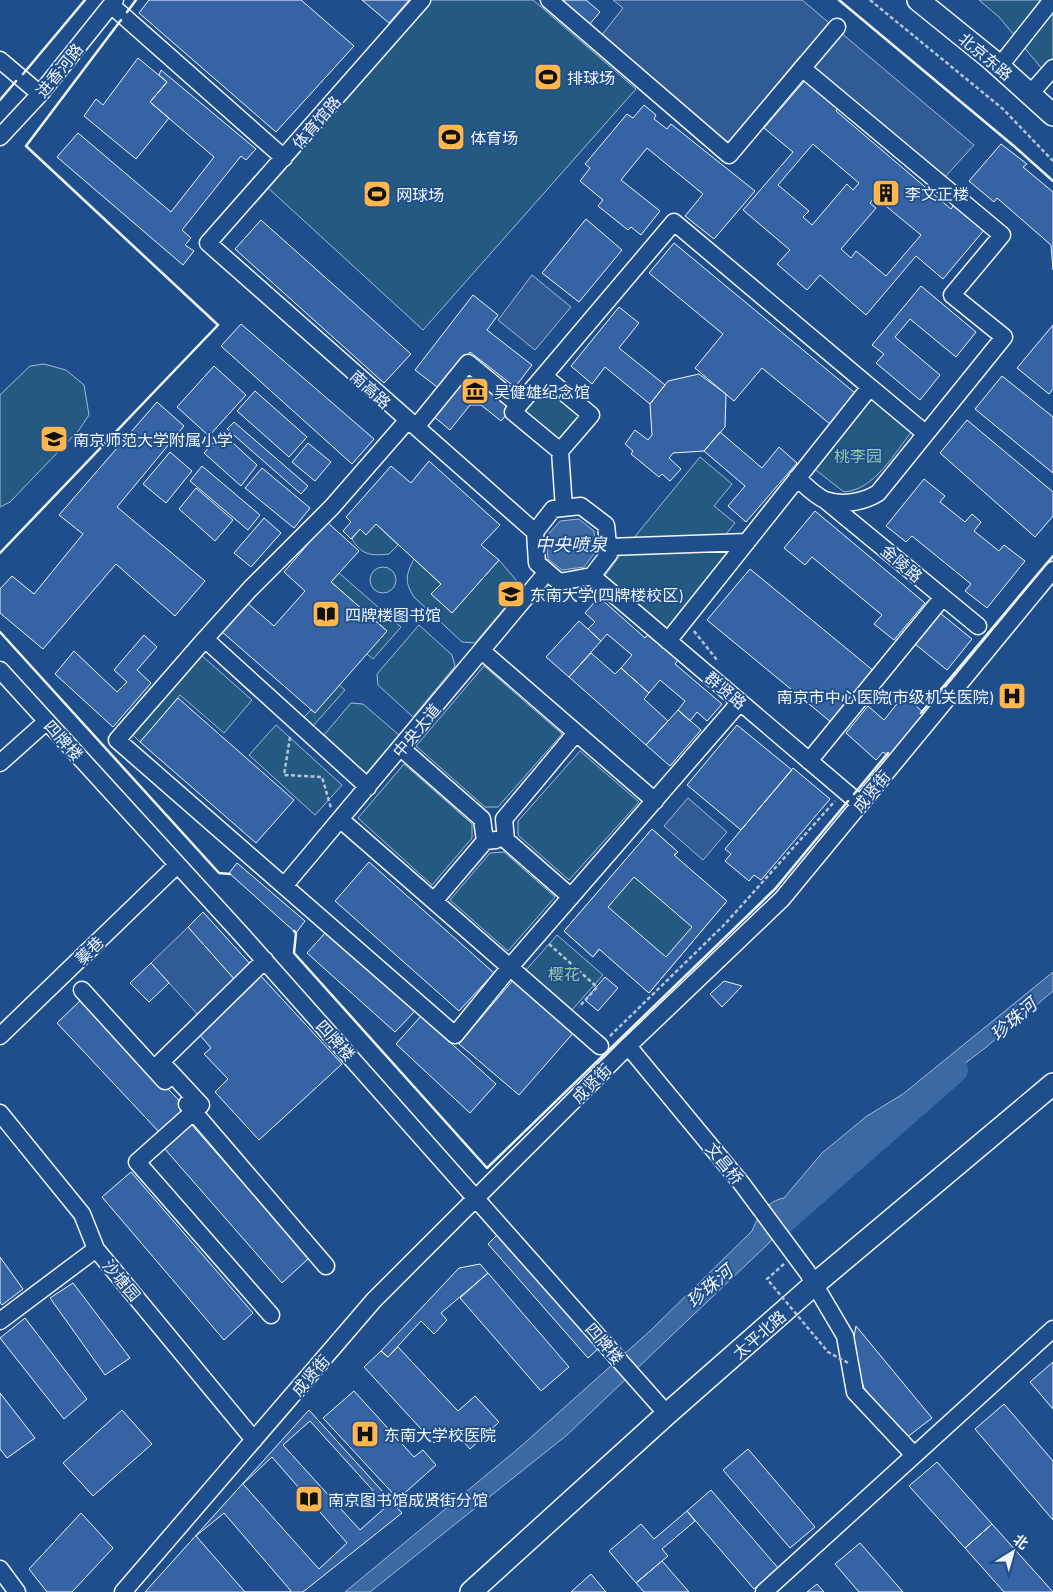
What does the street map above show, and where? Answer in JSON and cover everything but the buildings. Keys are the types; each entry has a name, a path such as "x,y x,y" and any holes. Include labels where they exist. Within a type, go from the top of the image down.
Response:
{"main road":[{"name":"北京东路","path":"918,0 999,67 1053,115"},
{"name":"太平北路","path":"471,1592 667,1414 812,1278 1053,1084"}],"street":[{"name":"体育馆路","path":"208,243 422,0"},
{"path":"549,0 729,155 837,27"},
{"path":"999,67 1052,0"},
{"path":"113,2 284,158"},
{"name":"进香河路","path":"0,137 40,94 113,2"},
{"path":"0,60 40,94"},
{"path":"802,68 1002,235 952,296 1004,337 878,493 864,501 847,503 825,500"},
{"path":"1030,94 1053,68"},
{"path":"560,451 513,412 674,222 925,433"},
{"name":"南高路","path":"208,243 535,532"},
{"path":"519,405 468,362 332,507 250,588 117,740 456,1035 509,968 740,702"},
{"path":"544,376 591,415 560,451 564,508"},
{"path":"668,641 870,387"},
{"name":"金陵路","path":"797,478 978,626"},
{"path":"581,506 606,525 609,554 592,576 559,582 537,563 535,532 553,509 581,506"},
{"path":"608,547 747,542"},
{"name":"成贤街","path":"123,1592 374,1300 628,1046 782,899 1053,570"},
{"name":"中央大道","path":"284,886 547,572"},
{"name":"群贤路","path":"592,576 860,804"},
{"path":"809,761 943,597"},
{"path":"205,639 368,787"},
{"path":"482,651 654,801"},
{"name":"四牌楼","path":"0,670 265,960 667,1414"},
{"path":"0,763 47,721"},
{"path":"571,897 506,840 504,819 576,733"},
{"path":"401,748 482,819 485,841"},
{"path":"482,819 504,819"},
{"path":"338,823 434,901 600,1046"},
{"path":"434,901 485,841 506,840"},
{"name":"蓁巷","path":"0,1036 177,865"},
{"path":"265,960 161,1062 201,1105 137,1162 271,1315"},
{"path":"82,990 194,1111 326,1266"},
{"name":"文昌桥","path":"628,1046 742,1184 812,1278 845,1336 855,1392 914,1455"},
{"name":"沙塘园","path":"0,1113 82,1214 96,1249 254,1440"},
{"path":"0,1321 96,1249"},
{"path":"764,1592 1053,1329"},
{"path":"0,1569 17,1592"}],"path":[{"path":"870,0 1003,109 1053,161"},
{"path":"698,603 699,612 691,627 725,671 722,686"},
{"path":"292,718 284,776 322,777 338,823"},
{"path":"600,1046 725,924 844,791"},
{"path":"538,934 597,987 568,1018"},
{"path":"795,1255 767,1279 828,1352 850,1364"}],"green space":[{"name":"体育场","path":"428,0 533,0 636,89 423,330 266,186"},
{"path":"979,0 1053,0 1053,82 999,17"},
{"path":"44,364 66,370 84,385 89,415 79,430 10,502 0,507 0,395 30,366"},
{"path":"544,376 591,415 560,451 513,412"},
{"name":"桃李园","path":"871,396 913,430 875,477 855,490 844,492 812,467"},
{"path":"700,457 732,484 714,506 735,523 723,538 633,539"},
{"path":"376,524 398,545 389,554 377,555 367,553 359,548 352,539 360,529 366,534"},
{"path":"733,551 667,631 604,577 621,554"},
{"path":"414,559 441,584 432,594 452,613 499,560 522,587 475,643 462,642 411,592 407,578"},
{"path":"383,567 392,571 396,580 392,589 383,593 374,589 370,580 374,571"},
{"path":"339,573 401,627 373,659 366,653 386,630 331,582"},
{"path":"419,625 452,655 455,666 413,717 378,685 377,674"},
{"path":"201,655 252,700 224,733 180,695 140,742 132,734"},
{"path":"484,666 562,734 498,807 485,807 416,746"},
{"path":"339,685 345,690 312,727 303,718 311,710 315,712"},
{"path":"351,703 363,704 399,735 366,774 324,735"},
{"path":"276,725 342,785 315,815 249,755"},
{"path":"580,751 639,802 569,880 518,835 518,821"},
{"path":"404,764 472,824 472,838 432,885 358,818"},
{"path":"652,829 678,852 674,856 727,901 649,993 600,949 593,957 564,931"},
{"path":"504,852 555,897 508,951 450,900 490,853"},
{"name":"樱花","path":"557,935 603,975 571,1011 526,970"}],"shaded area":[{"path":"613,0 802,0 974,145 944,178 800,56 728,143 601,36 623,8"},
{"path":"532,275 571,307 535,350 498,320"},
{"path":"688,798 727,832 703,860 664,826"},
{"path":"188,927 236,981 199,1016 151,963"}],"water":[{"name":"中央喷泉","path":"579,519 594,531 596,551 584,567 562,570 548,559 546,537 560,521"},
{"path":"1053,972 1053,991 985,1048 882,1127 823,1180 769,1243 567,1435 370,1592 345,1592 519,1448 650,1331 752,1231 760,1215 768,1206 784,1198 822,1153 867,1116 903,1094"}],"waterway":[{"name":"珍珠河","path":"776,1227 955,1070"}],"wall":[{"path":"23,74 85,0"},
{"path":"127,12 136,0"},
{"path":"839,0 1053,181"},
{"path":"0,553 218,325 26,146 121,20"},
{"path":"0,100 16,81"},
{"path":"921,713 1053,556"},
{"path":"0,632 219,873 230,874"},
{"path":"854,794 888,753"},
{"path":"294,931 296,933 294,953 487,1168 775,889 848,801"}],"place":[{"name":"排球场","path":"548,77"},
{"name":"体育场","path":"451,137"},
{"name":"李文正楼","path":"886,193"},
{"name":"网球场","path":"377,194"},
{"name":"吴健雄纪念馆","path":"475,391"},
{"name":"南京师范大学附属小学","path":"54,439"},
{"name":"东南大学(四牌楼校区)","path":"511,594"},
{"name":"四牌楼图书馆","path":"326,614"},
{"name":"南京市中心医院(市级机关医院)","path":"1012,696"},
{"name":"东南大学校医院","path":"365,1434"},
{"name":"南京图书馆成贤街分馆","path":"309,1499"}]}
